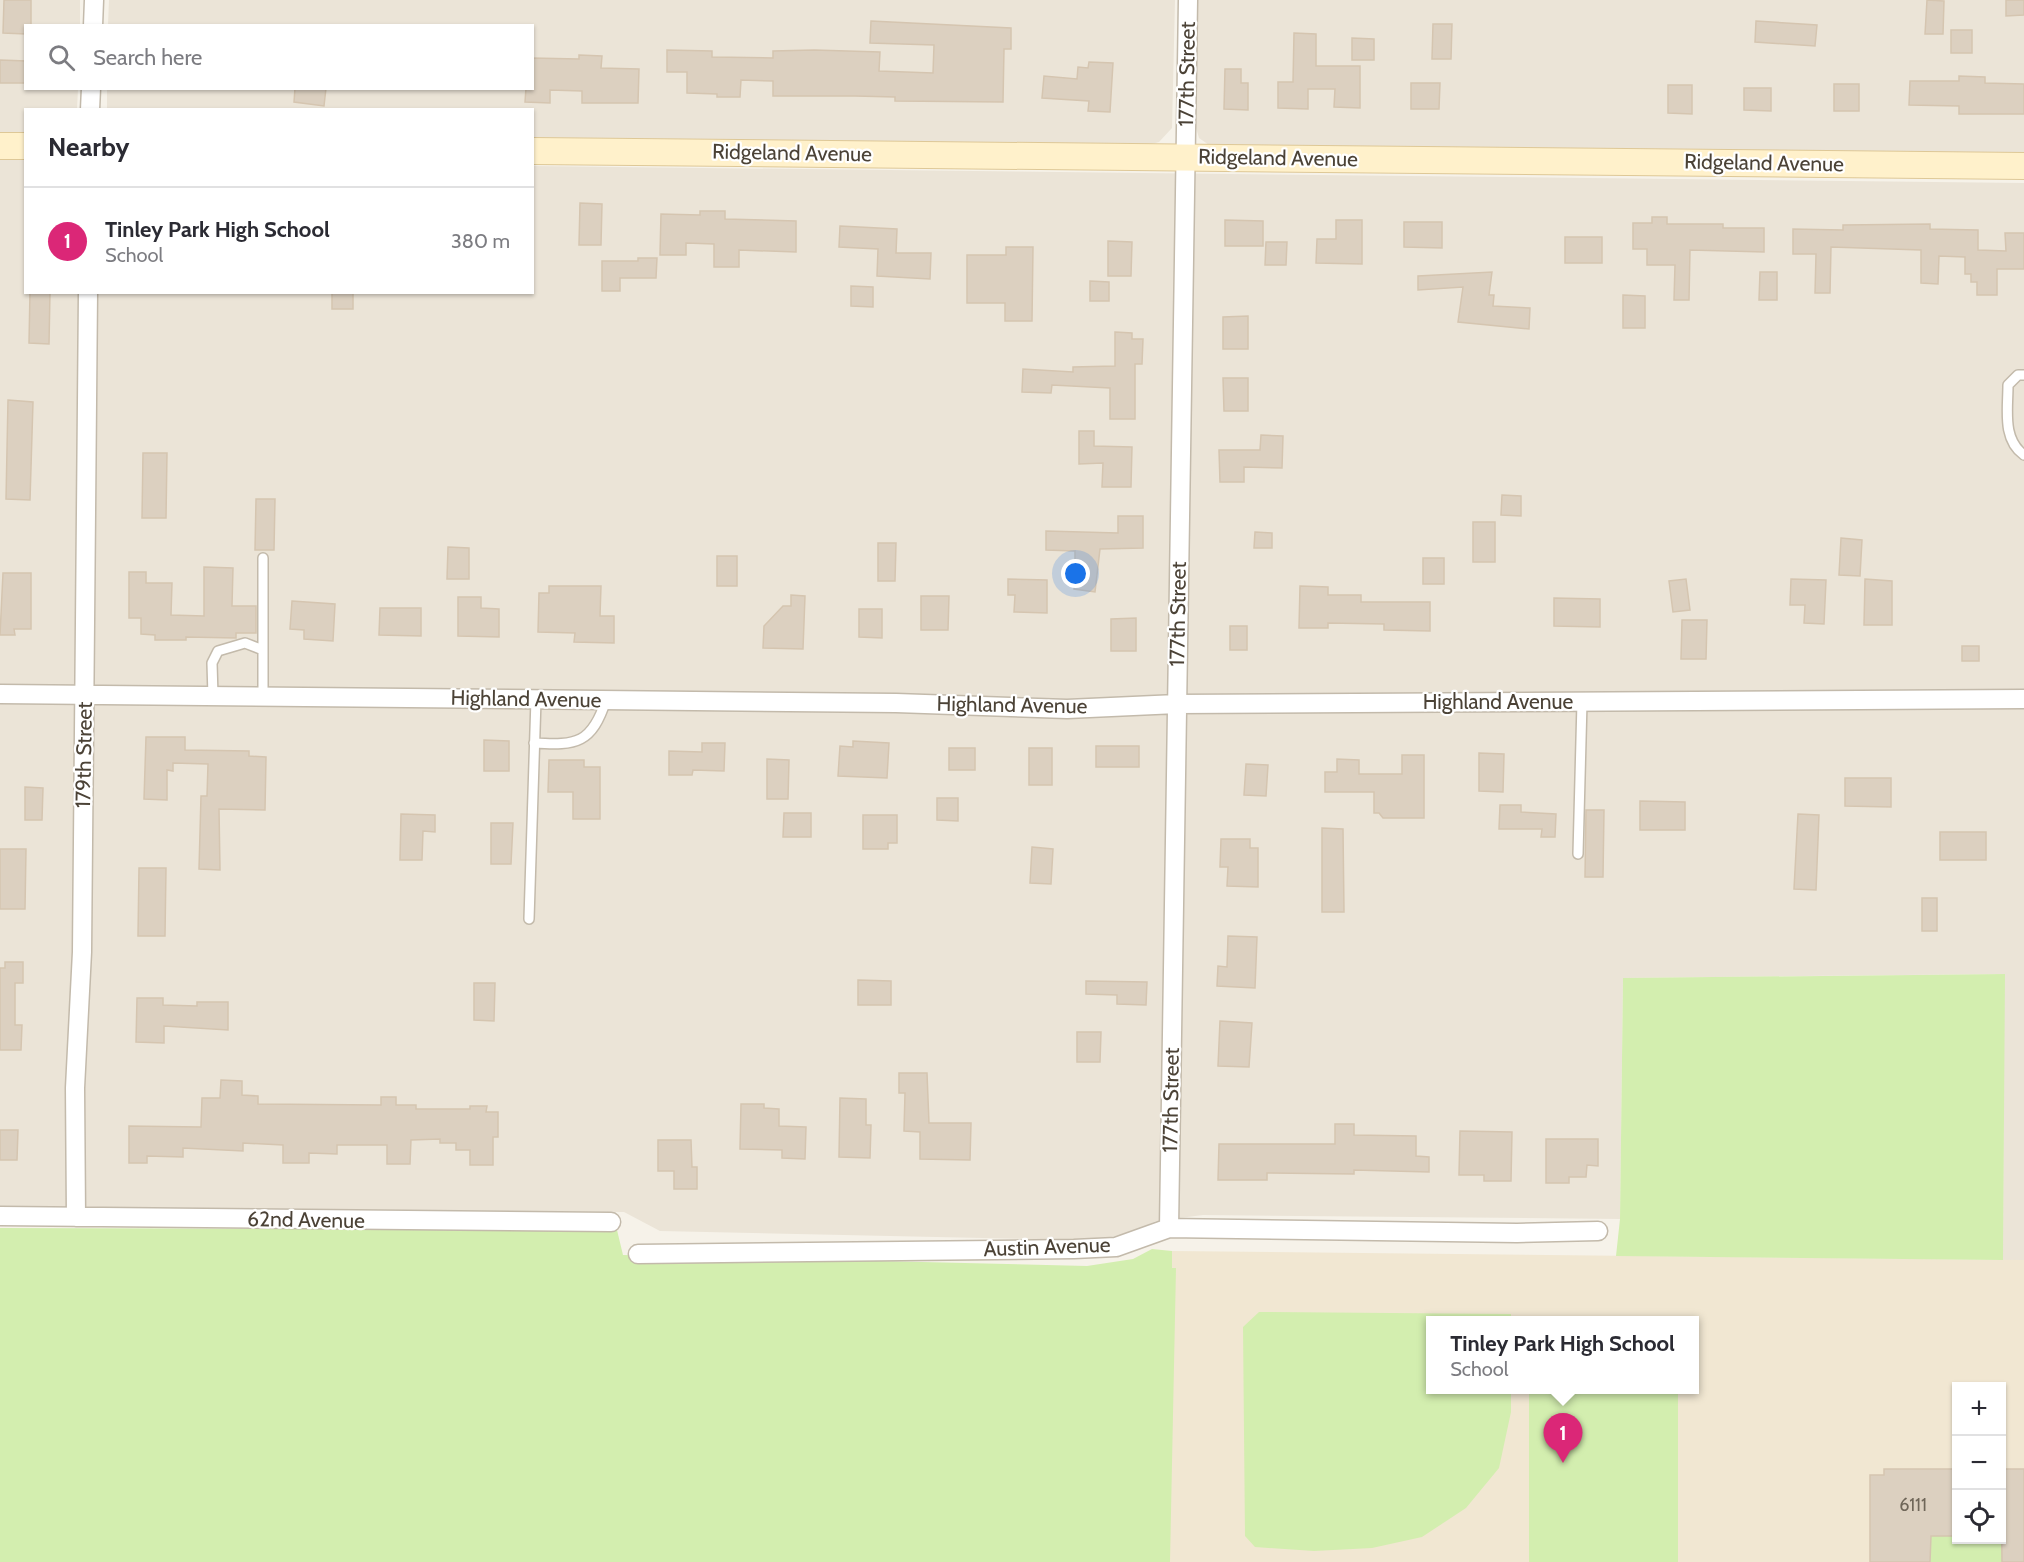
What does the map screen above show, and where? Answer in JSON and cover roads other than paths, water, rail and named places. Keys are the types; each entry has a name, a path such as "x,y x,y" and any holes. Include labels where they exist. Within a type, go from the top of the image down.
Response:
{"street":[{"path":"93,24 94,0"},
{"name":"177th Street","path":"1169,1228 1188,0"},
{"path":"90,108 91,90"},
{"path":"0,146 24,146"},
{"name":"Ridgeland Avenue","path":"534,151 2024,166"},
{"name":"179th Street","path":"76,1216 75,1089 82,952 88,294"},
{"name":"Highland Avenue","path":"0,694 896,703 1067,709 1177,704 2024,699"},
{"name":"62nd Avenue","path":"0,1216 611,1222"},
{"name":"Austin Avenue","path":"638,1254 1116,1247 1169,1228 1517,1233 1598,1231"}],"lane":[{"path":"2024,375 2018,375 2008,385 2009,437 2015,448 2024,455"},
{"path":"263,558 263,697"},
{"path":"213,696 212,663 218,651 245,643 263,650"},
{"path":"529,919 536,699"},
{"path":"534,743 562,745 580,741 592,732 606,700"},
{"path":"1578,854 1582,702"}],"place":[{"name":"Tinley Park High School","path":"1563,1463"}]}
